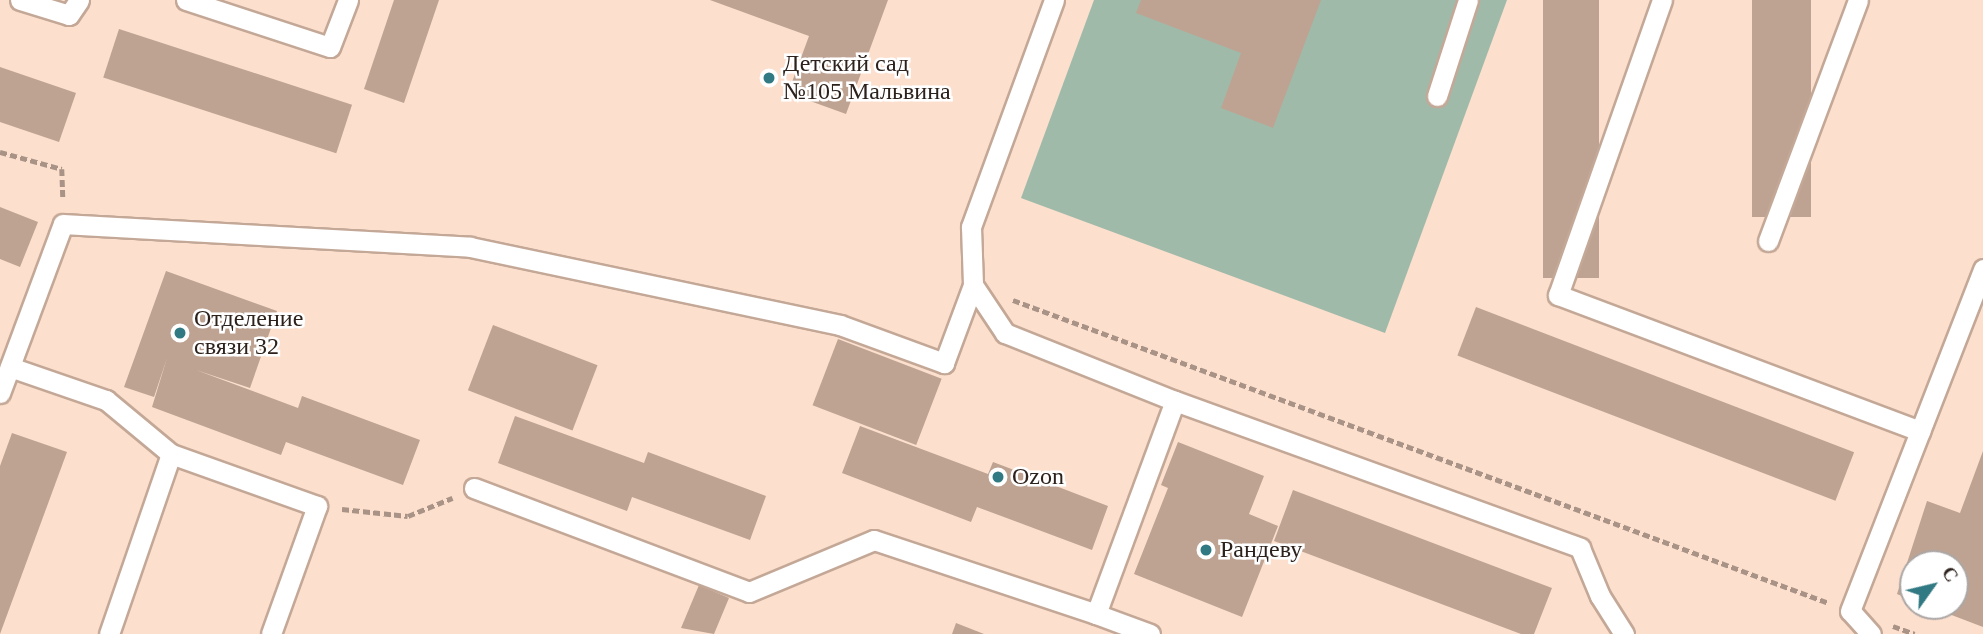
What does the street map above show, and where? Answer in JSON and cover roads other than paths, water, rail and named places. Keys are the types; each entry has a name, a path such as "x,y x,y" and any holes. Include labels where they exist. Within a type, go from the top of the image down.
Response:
{"lane":[{"path":"20,0 69,15 79,0"},
{"path":"186,0 330,47 348,0"},
{"path":"0,393 63,224 470,247 840,325 944,363 973,285 971,227 1054,0"},
{"path":"1437,96 1468,0"},
{"path":"1662,0 1558,295 1920,431"},
{"path":"1769,241 1858,0"},
{"path":"1871,634 1850,611 1983,269"},
{"path":"973,285 1005,334 1175,401 1580,548 1600,596 1624,634"},
{"path":"10,367 106,400 172,454 317,506 271,634"},
{"path":"1096,614 1175,401"},
{"path":"109,634 172,454"},
{"path":"474,488 749,592 874,540 1150,634"}],"place":[{"name":"Детский сад №105 Мальвина","path":"769,78"},
{"name":"Отделение связи 32","path":"180,333"},
{"name":"Ozon","path":"998,477"},
{"name":"Рандеву","path":"1206,550"}]}
